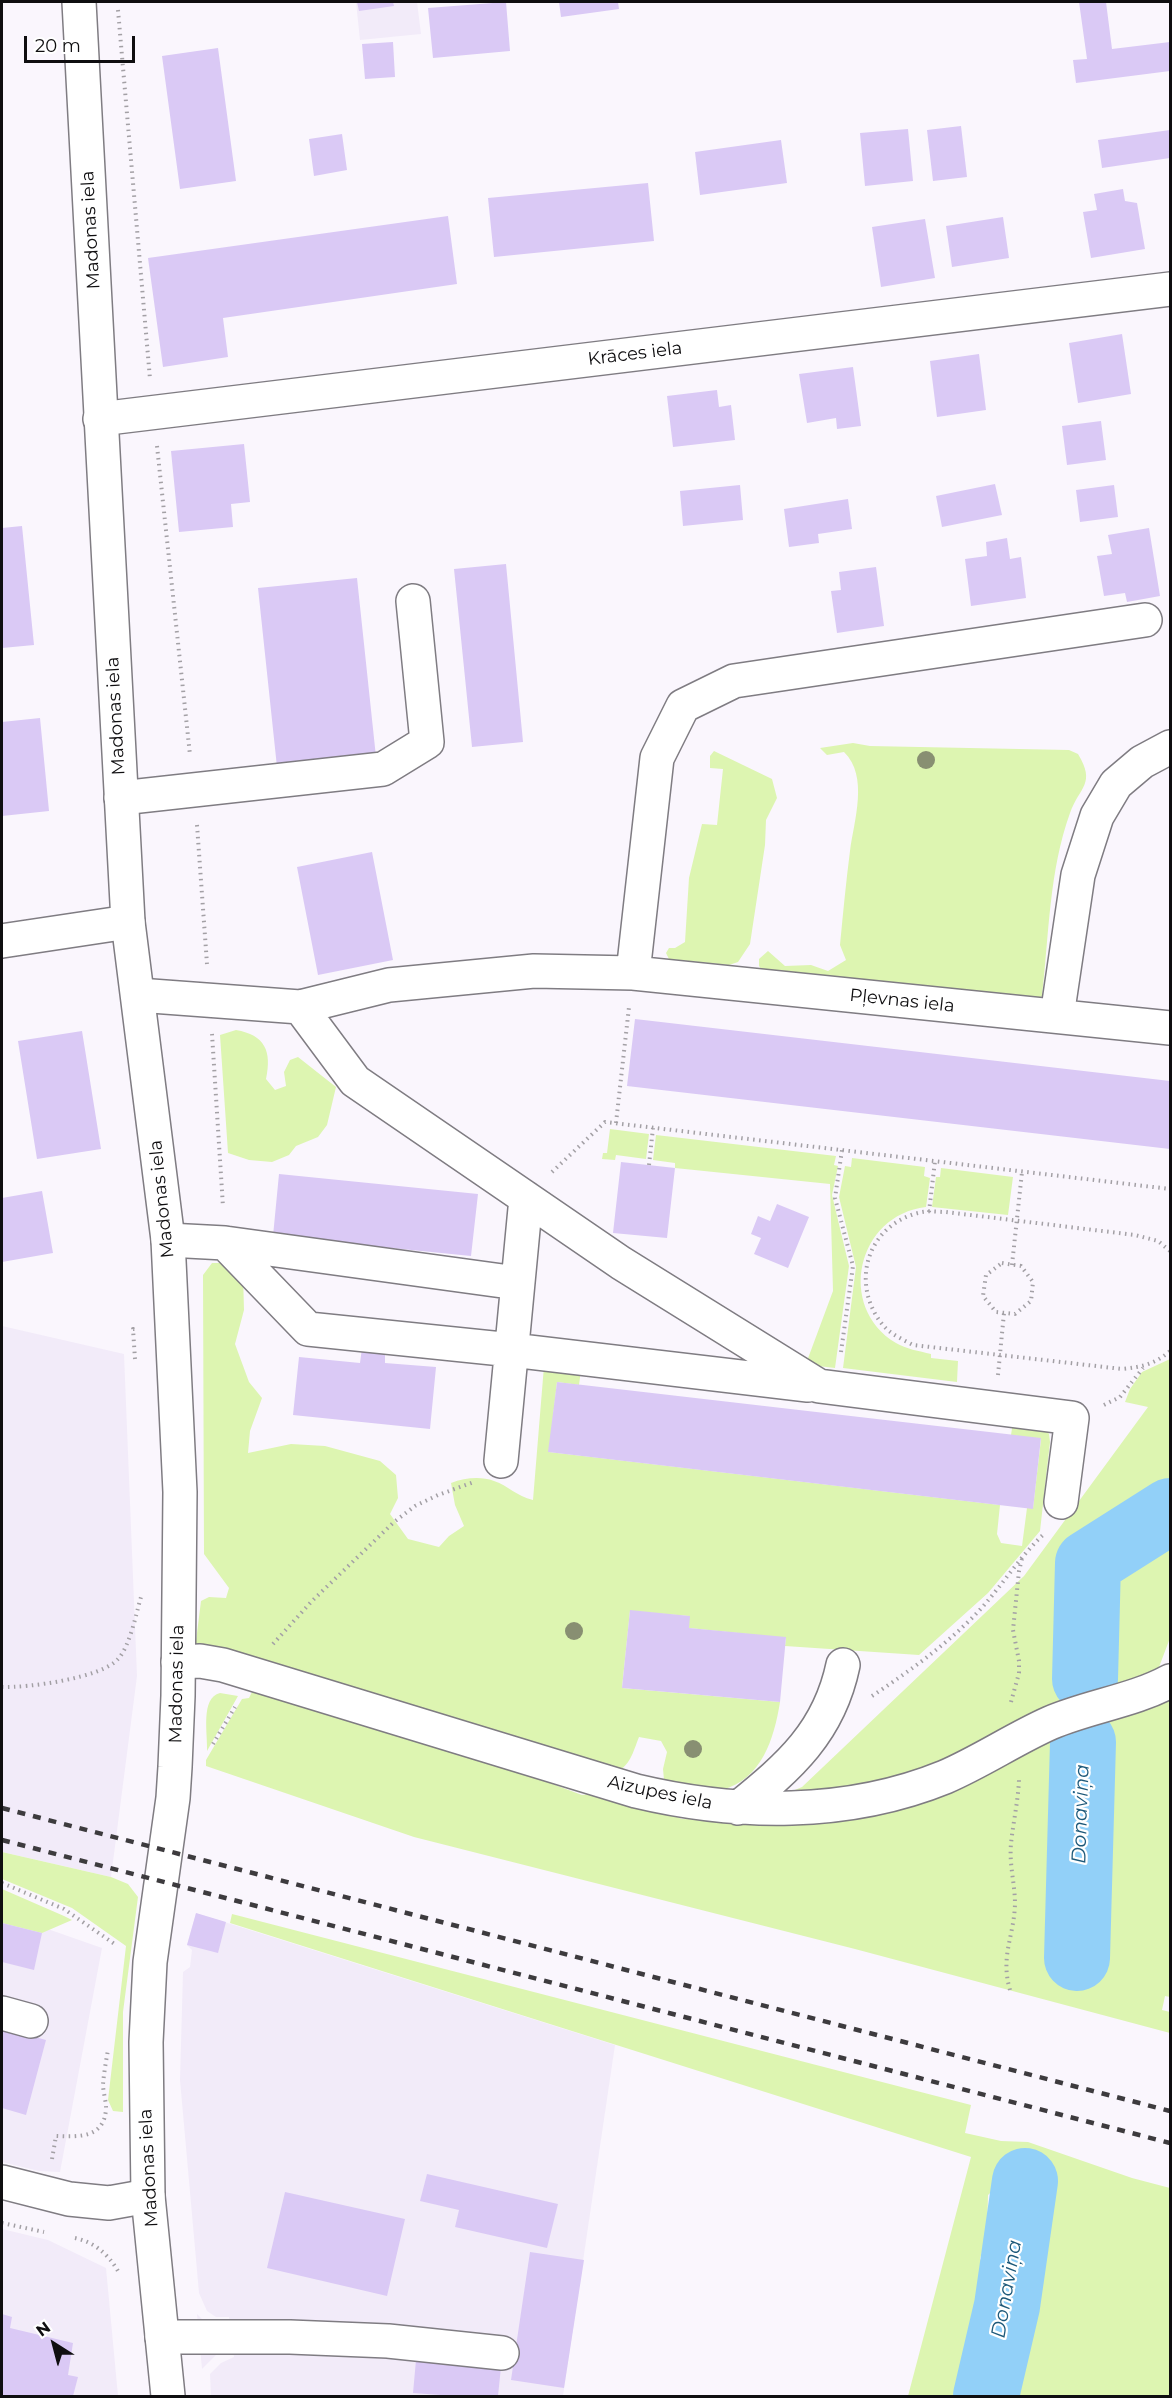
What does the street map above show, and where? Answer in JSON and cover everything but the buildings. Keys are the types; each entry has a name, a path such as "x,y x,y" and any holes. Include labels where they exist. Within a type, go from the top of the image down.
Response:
{"street":[{"name":"Madonas iela","path":"80,2 128,921 168,1240 180,1492 178,1662 173,1798 150,1962 146,2042 148,2196 168,2397"},
{"name":"Krāces iela","path":"100,419 1170,289"},
{"path":"121,798 383,769 428,741 413,601"},
{"path":"633,974 657,758 683,706 734,681 1145,620"},
{"path":"1057,1016 1078,875 1097,816 1116,784 1142,762 1170,747"},
{"path":"2,941 128,921"},
{"name":"Pļevnas iela","path":"138,995 300,1007 389,985 534,971 633,974 1170,1028"},
{"path":"300,1007 355,1082 621,1263 828,1388"},
{"path":"501,1461 526,1198"},
{"path":"168,1240 225,1243 518,1283"},
{"path":"225,1243 308,1329 512,1350 1072,1418 1061,1502"},
{"name":"Aizupes iela","path":"178,1662 200,1661 250,1674 636,1791 678,1801 738,1808 783,1809 827,1806 909,1789 980,1761 1049,1724 1134,1696 1170,1681"},
{"path":"738,1808 789,1764 814,1735 831,1707 843,1665"},
{"path":"2,2182 69,2199 109,2203 148,2196"},
{"path":"162,2337 290,2337 388,2341 502,2353"}],"path":[{"path":"615,1123 633,974"},
{"path":"526,1198 605,1122 1170,1190"},
{"path":"649,1165 653,1128"},
{"path":"828,1388 853,1266 835,1198 843,1150"},
{"path":"929,1212 935,1161"},
{"path":"1012,1265 1022,1172"},
{"path":"1170,1251 1158,1241 1135,1235 920,1212 900,1219 884,1231 872,1248 866,1266 866,1287 872,1308 883,1325 897,1337 913,1345 1122,1369 1143,1367 1161,1359 1170,1351"},
{"path":"1002,1263 1021,1266 1033,1282 1031,1301 1015,1314 1004,1313 996,1312 983,1296 986,1275 1002,1263"},
{"path":"995,1408 1004,1313"},
{"path":"135,1364 133,1329 172,1329"},
{"path":"1072,1418 1120,1397 1143,1367"},
{"path":"211,1748 245,1691 250,1674 312,1601 394,1522 423,1503 480,1479 501,1461"},
{"path":"868,1699 936,1651 974,1616 1048,1530 1061,1502"},
{"path":"2,1687 20,1688 63,1680 108,1666 119,1658 125,1647 142,1596 142,1587"},
{"path":"2,1882 64,1909 122,1950"},
{"path":"38,2231 56,2136 81,2138 94,2133 104,2119 106,2107 103,2085 110,2040"},
{"path":"2,2223 49,2233"},
{"path":"71,2237 91,2243 100,2249 120,2274"}],"shaded area":[{"path":"356,2 417,2 421,34 360,40"},
{"path":"2,1326 124,1354 137,1676 111,1877 2,1852"},
{"path":"2,1913 102,1948 60,2172 39,2171 2,2162"},
{"path":"196,1913 615,2045 563,2396 211,2396 210,2374 221,2363 234,2357 233,2348 220,2351 202,2369 197,2314 206,2323 230,2326 229,2317 216,2317 207,2311 199,2293 180,2080 183,1972 190,1967 192,1950 187,1945"},
{"path":"2,2229 48,2240 106,2268 118,2396 2,2396"}],"green space":[{"path":"853,743 870,746 1069,750 1078,754 1086,772 1086,779 1070,813 1063,835 1051,903 1042,996 1034,1003 763,971 759,966 759,959 768,951 785,966 811,965 828,971 846,960 840,945 858,786 852,762 844,752 827,755 820,748"},
{"path":"714,751 772,779 777,798 766,820 765,845 750,944 738,962 729,965 669,959 666,953 669,948 675,948 685,942 689,878 702,824 717,825 723,769 710,768 710,756"},
{"path":"236,1030 254,1036 264,1046 268,1060 266,1079 275,1090 286,1086 284,1072 290,1060 298,1057 336,1087 327,1125 318,1137 296,1146 289,1155 272,1162 249,1160 228,1153 220,1035"},
{"path":"610,1129 649,1134 646,1159 616,1155 615,1160 602,1159 603,1153 607,1153"},
{"path":"656,1135 836,1156 834,1165 838,1166 832,1195 849,1266 835,1368 818,1366 807,1361 833,1291 830,1184 675,1168 675,1163 653,1160"},
{"path":"852,1158 925,1167 924,1176 930,1178 926,1207 902,1214 884,1227 870,1244 863,1264 861,1286 866,1308 877,1327 904,1347 931,1354 931,1358 958,1361 957,1382 843,1368 856,1267 839,1197 845,1166 851,1167"},
{"path":"941,1168 1013,1177 1008,1215 932,1207 936,1177 940,1177"},
{"path":"212,1263 228,1263 243,1274 244,1310 235,1344 249,1382 262,1398 250,1431 248,1453 291,1444 325,1446 380,1461 396,1475 398,1498 390,1514 408,1539 439,1547 449,1536 464,1526 455,1505 451,1483 456,1481 473,1478 489,1479 533,1500 544,1366 581,1370 579,1385 557,1382 549,1452 1000,1505 997,1534 1001,1543 1022,1546 1027,1508 1033,1508 1041,1439 1011,1435 1013,1422 1045,1428 1050,1442 1040,1531 988,1593 919,1655 785,1646 786,1638 689,1628 689,1616 630,1611 622,1688 780,1702 770,1743 756,1767 736,1785 708,1794 694,1792 664,1780 663,1769 667,1752 661,1741 639,1737 627,1763 614,1773 195,1649 201,1601 209,1597 226,1598 229,1588 204,1554 203,1275"},
{"path":"1170,1359 1170,1638 1156,1675 932,1766 921,1767 889,1785 790,1792 802,1787 1024,1576 1148,1407 1125,1402 1130,1389 1142,1372"},
{"path":"253,1690 496,1763 582,1795 601,1793 646,1805 682,1819 775,1821 992,1764 1170,1690 1170,1997 1165,1996 1162,2010 1170,2012 1170,2033 855,1949 414,1837 206,1766 206,1760 242,1699 249,1698"},
{"path":"220,1693 238,1696 207,1751 207,1709 214,1696"},
{"path":"2,1852 111,1877 128,1884 138,1897 123,2012 123,2112 113,2111 108,2100 126,1946 72,1908 2,1879"},
{"path":"2,1889 72,1920 42,1933 2,1923"},
{"path":"232,1914 971,2105 965,2133 1001,2141 1028,2142 1132,2178 1170,2188 1170,2396 1008,2396 1015,2340 1012,2315 1015,2290 1043,2227 1046,2207 1037,2179 1012,2173 988,2195 987,2234 980,2259 992,2277 998,2310 995,2343 985,2376 984,2396 908,2396 971,2157 230,1923"}],"waterway":[{"name":"Donaviņa","path":"1085,1679 1088,1563 1170,1511"},
{"name":"Donaviņa","path":"1077,1958 1083,1742"},
{"name":"Donaviņa","path":"986,2396 1007,2306 1025,2181"}],"railway":[{"path":"2,1808 1170,2111"},
{"path":"2,1840 1170,2143"}]}
